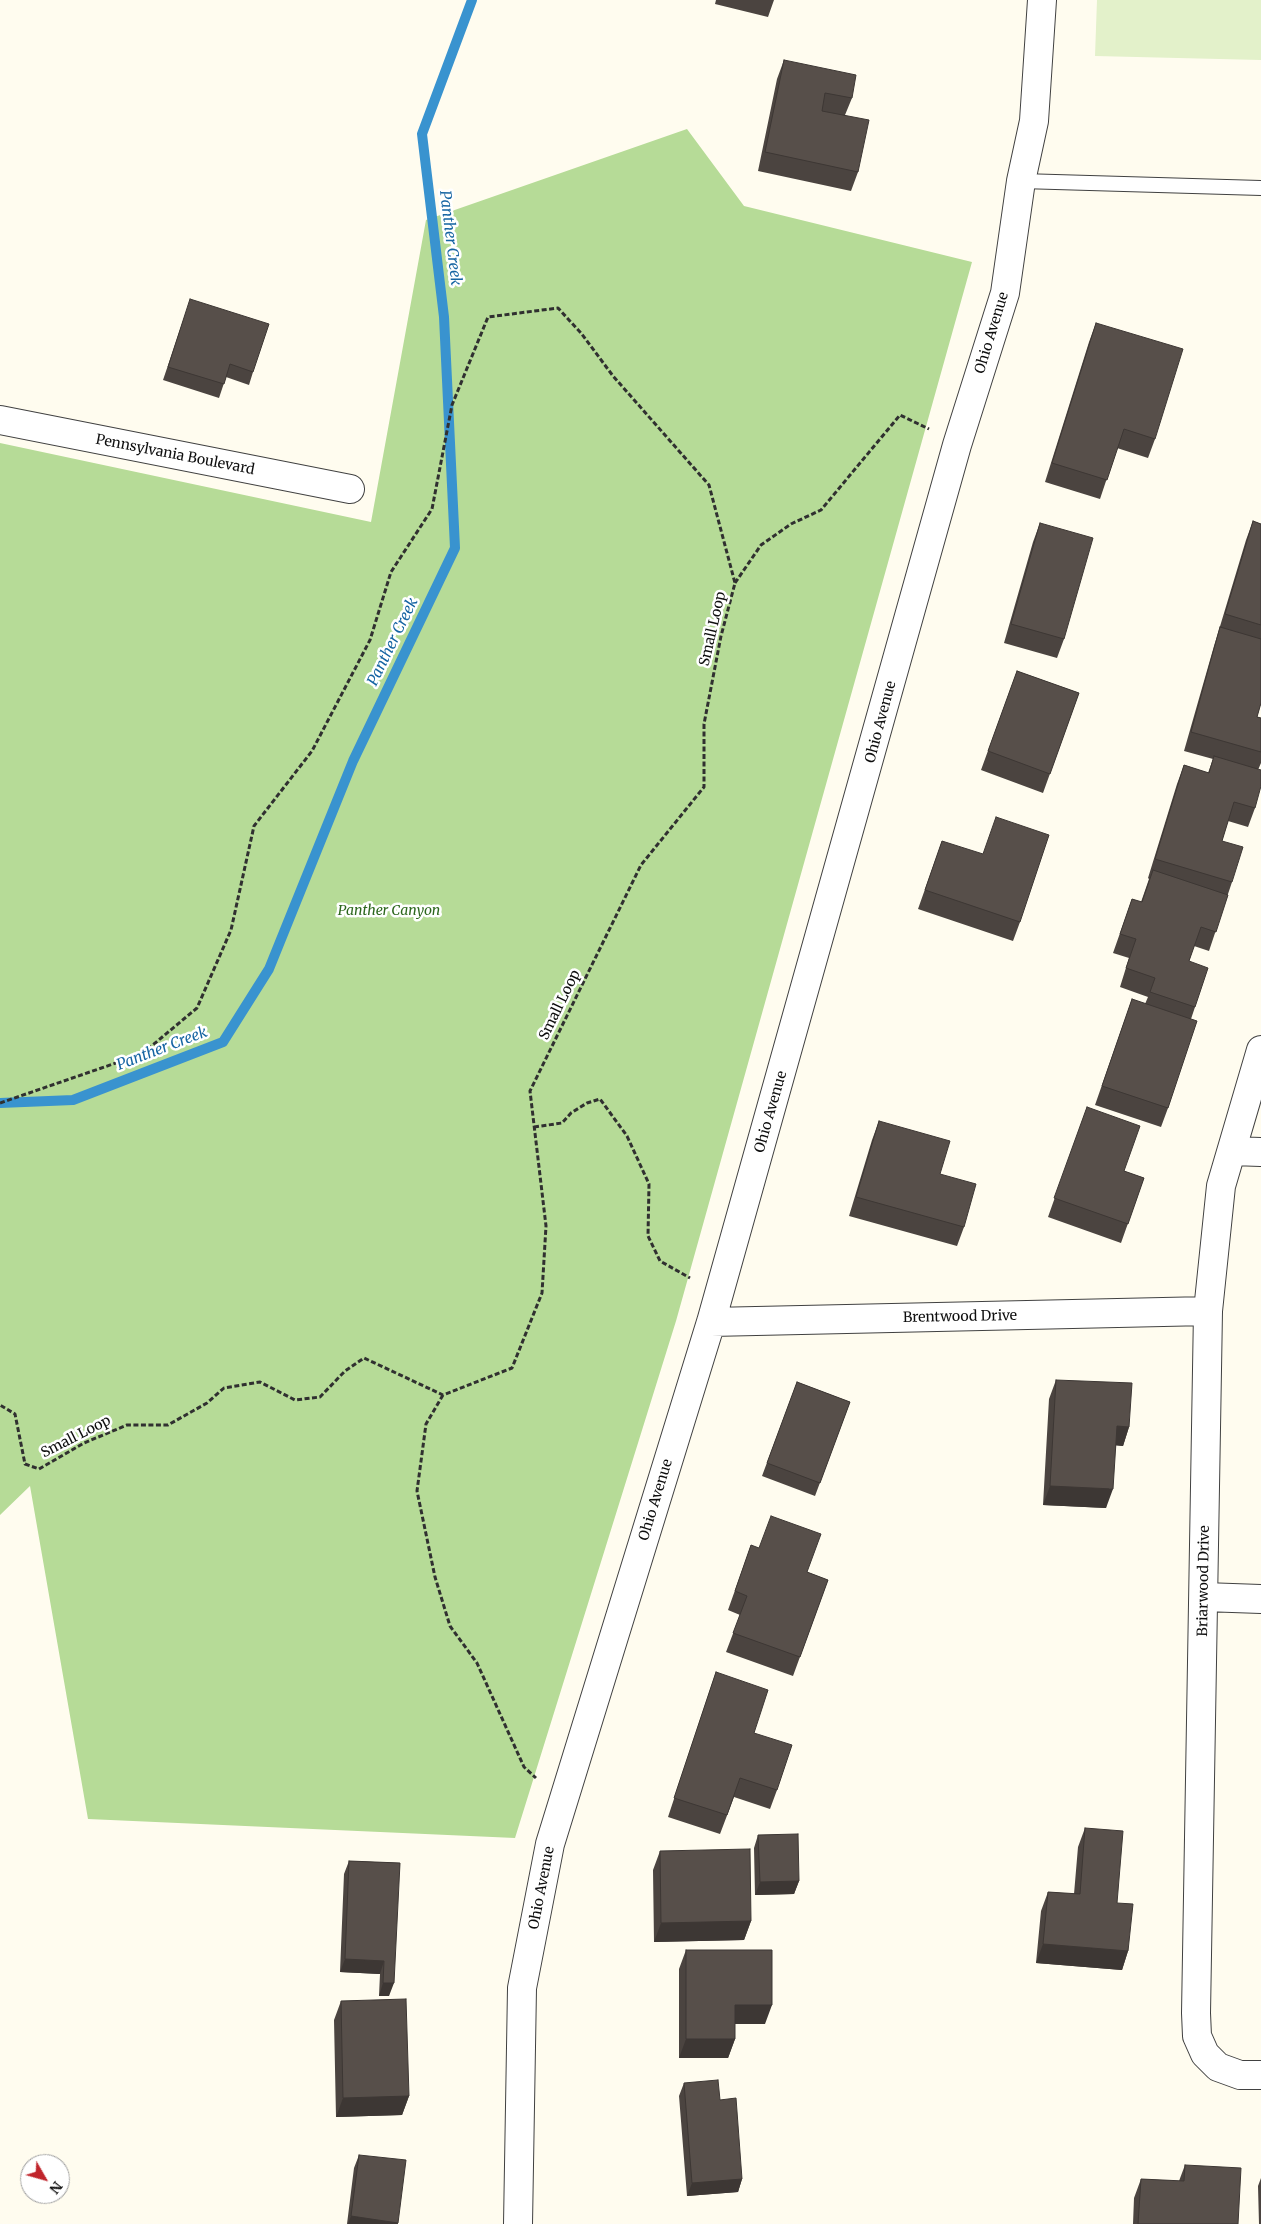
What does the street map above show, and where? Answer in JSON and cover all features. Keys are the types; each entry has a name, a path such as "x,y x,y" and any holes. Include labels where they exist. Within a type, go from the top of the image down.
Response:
{"street":[{"name":"Ohio Avenue","path":"518,2224 522,1988 550,1844 711,1322 854,821 957,445 1005,293 1022,181 1034,121 1042,0"},
{"name":"Pennsylvania Boulevard","path":"0,420 350,489"},
{"name":"Briarwood Drive","path":"1261,1050 1220,1186 1208,1312 1197,2036 1205,2054 1218,2067 1240,2075 1261,2075"},
{"path":"1232,1151 1261,1152"},
{"name":"Brentwood Drive","path":"711,1322 1208,1312"},
{"path":"1204,1597 1261,1598"}],"lane":[{"path":"1022,181 1261,188"}],"path":[{"name":"Small Loop","path":"0,1103 142,1054 197,1008 231,930 254,826 312,751 370,640 391,572 432,509 452,405 488,317 558,308 613,376 709,486 736,583 721,636 704,724 704,787 641,865 530,1091 546,1226 542,1293 512,1368 443,1395 364,1358 345,1371 320,1397 295,1400 260,1382 224,1388 207,1403 168,1425 127,1425 84,1443 39,1469 25,1464 15,1414 0,1404"},
{"path":"736,583 761,545 791,524 821,510 900,415 921,424 957,445"},
{"path":"534,1127 562,1123 571,1113 587,1103 600,1099 627,1136 649,1184 648,1236 660,1261 719,1294"},
{"path":"443,1395 426,1424 417,1491 435,1577 450,1626 477,1663 524,1767 533,1776 566,1792"}],"green space":[{"path":"1097,0 1261,0 1261,60 1095,56"},
{"name":"Panther Canyon","path":"687,129 744,206 972,262 676,1321 515,1838 88,1819 30,1486 0,1515 0,443 371,522 426,220"}],"building":[{"path":"784,60 856,75 852,98 825,93 822,111 869,120 858,172 765,152"},
{"path":"190,299 269,324 253,372 230,364 224,384 168,367"},
{"path":"1096,323 1183,349 1155,439 1124,429 1107,480 1052,463"},
{"path":"1253,521 1261,524 1261,625 1225,614"},
{"path":"1040,523 1093,538 1064,639 1011,624"},
{"path":"1220,627 1261,639 1261,703 1257,717 1261,718 1261,752 1191,732"},
{"path":"1017,671 1079,693 1050,774 988,751"},
{"path":"1214,756 1261,770 1261,786 1255,808 1234,802 1222,841 1243,847 1232,882 1155,859 1184,765 1209,773"},
{"path":"996,817 1049,835 1020,922 925,890 942,841 983,854"},
{"path":"1153,870 1228,895 1216,932 1201,927 1189,961 1208,968 1195,1007 1150,992 1155,978 1126,968 1136,939 1120,934 1132,899 1142,902"},
{"path":"1132,999 1197,1021 1168,1108 1102,1086"},
{"path":"1087,1107 1140,1126 1124,1171 1144,1178 1128,1224 1054,1198"},
{"path":"879,1121 950,1141 940,1174 976,1184 964,1227 856,1197"},
{"path":"1056,1380 1132,1383 1129,1427 1117,1426 1113,1489 1050,1486"},
{"path":"797,1382 850,1402 820,1483 767,1463"},
{"path":"771,1516 821,1534 807,1572 828,1580 800,1657 733,1633 747,1596 735,1591 751,1545 759,1548"},
{"path":"716,1672 768,1690 754,1733 792,1745 777,1790 740,1778 727,1815 674,1798"},
{"path":"1085,1828 1123,1831 1117,1903 1133,1904 1128,1951 1043,1944 1048,1892 1080,1894"},
{"path":"798,1834 799,1881 760,1882 758,1835"},
{"path":"750,1849 751,1921 661,1923 660,1851"},
{"path":"349,1861 400,1863 394,1983 383,1983 384,1961 345,1959"},
{"path":"686,1950 772,1950 772,2005 735,2005 735,2039 686,2039"},
{"path":"406,1999 409,2096 343,2098 341,2001"},
{"path":"718,2080 720,2100 736,2098 742,2179 692,2183 684,2083"},
{"path":"359,2155 406,2160 398,2223 351,2216"},
{"path":"1185,2165 1241,2168 1238,2224 1138,2224 1141,2179 1184,2181"}],"waterway":[{"name":"Panther Creek","path":"0,1103 73,1100 223,1042 269,969 353,761 455,548 444,317 422,134 472,0"}]}
